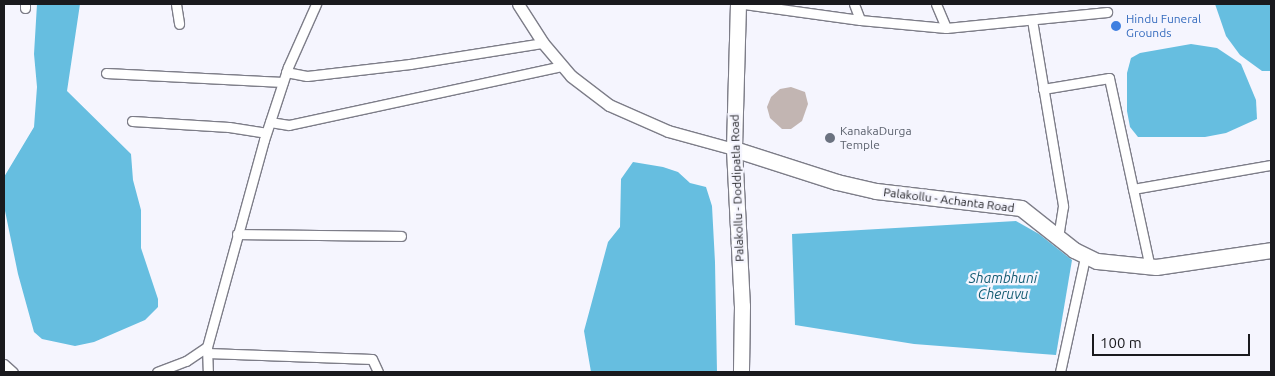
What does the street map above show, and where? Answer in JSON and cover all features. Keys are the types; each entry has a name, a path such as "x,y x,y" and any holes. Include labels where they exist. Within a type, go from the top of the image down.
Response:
{"main road":[{"name":"Palakollu - Doddipatla Road","path":"738,4 734,149 742,306 741,372"},
{"name":"Palakollu - Achanta Road","path":"734,149 837,182 876,191 1021,208 1085,257 1150,267 1185,265 1271,250"}],"street":[{"path":"176,4 179,24"},
{"path":"208,372 207,350 266,133 286,72 316,4"},
{"path":"518,4 543,43 570,76 609,105 668,131 734,149"},
{"path":"744,4 860,20 946,28 1107,12"},
{"path":"854,4 860,20"},
{"path":"936,4 946,28"},
{"path":"1032,20 1063,206 1058,236"},
{"path":"286,72 316,75 543,43"},
{"path":"270,122 289,125 562,66"},
{"path":"106,73 283,82"},
{"path":"1043,89 1109,78 1150,267"},
{"path":"132,121 229,127 266,133"},
{"path":"1134,190 1271,165"},
{"path":"237,234 401,236"},
{"path":"1060,372 1085,257"},
{"path":"157,372 186,361 207,350 372,359 378,372"},
{"path":"4,364 13,372"}],"water":[{"path":"37,4 80,4 67,91 131,154 133,180 141,210 141,248 158,299 158,307 145,320 94,342 75,346 42,339 34,332 18,274 4,206 4,177 34,127 37,87 34,54"},
{"path":"1215,4 1271,4 1271,71 1262,71 1240,55 1226,36"},
{"path":"1191,44 1217,48 1241,64 1256,100 1257,119 1226,133 1205,137 1138,137 1130,127 1127,111 1127,73 1131,58 1140,53"},
{"path":"633,162 663,167 678,172 690,183 706,187 712,206 717,372 591,372 584,331 608,242 620,227 621,179"},
{"name":"Shambhuni Cheruvu","path":"1016,221 1039,234 1072,260 1056,355 914,344 795,325 792,234"}],"building":[{"path":"791,87 805,92 808,104 802,121 791,129 782,129 770,118 767,107 771,97 780,89"}],"place":[{"name":"Hindu Funeral Grounds","path":"1116,26"},
{"name":"KanakaDurga Temple","path":"830,138"}]}
